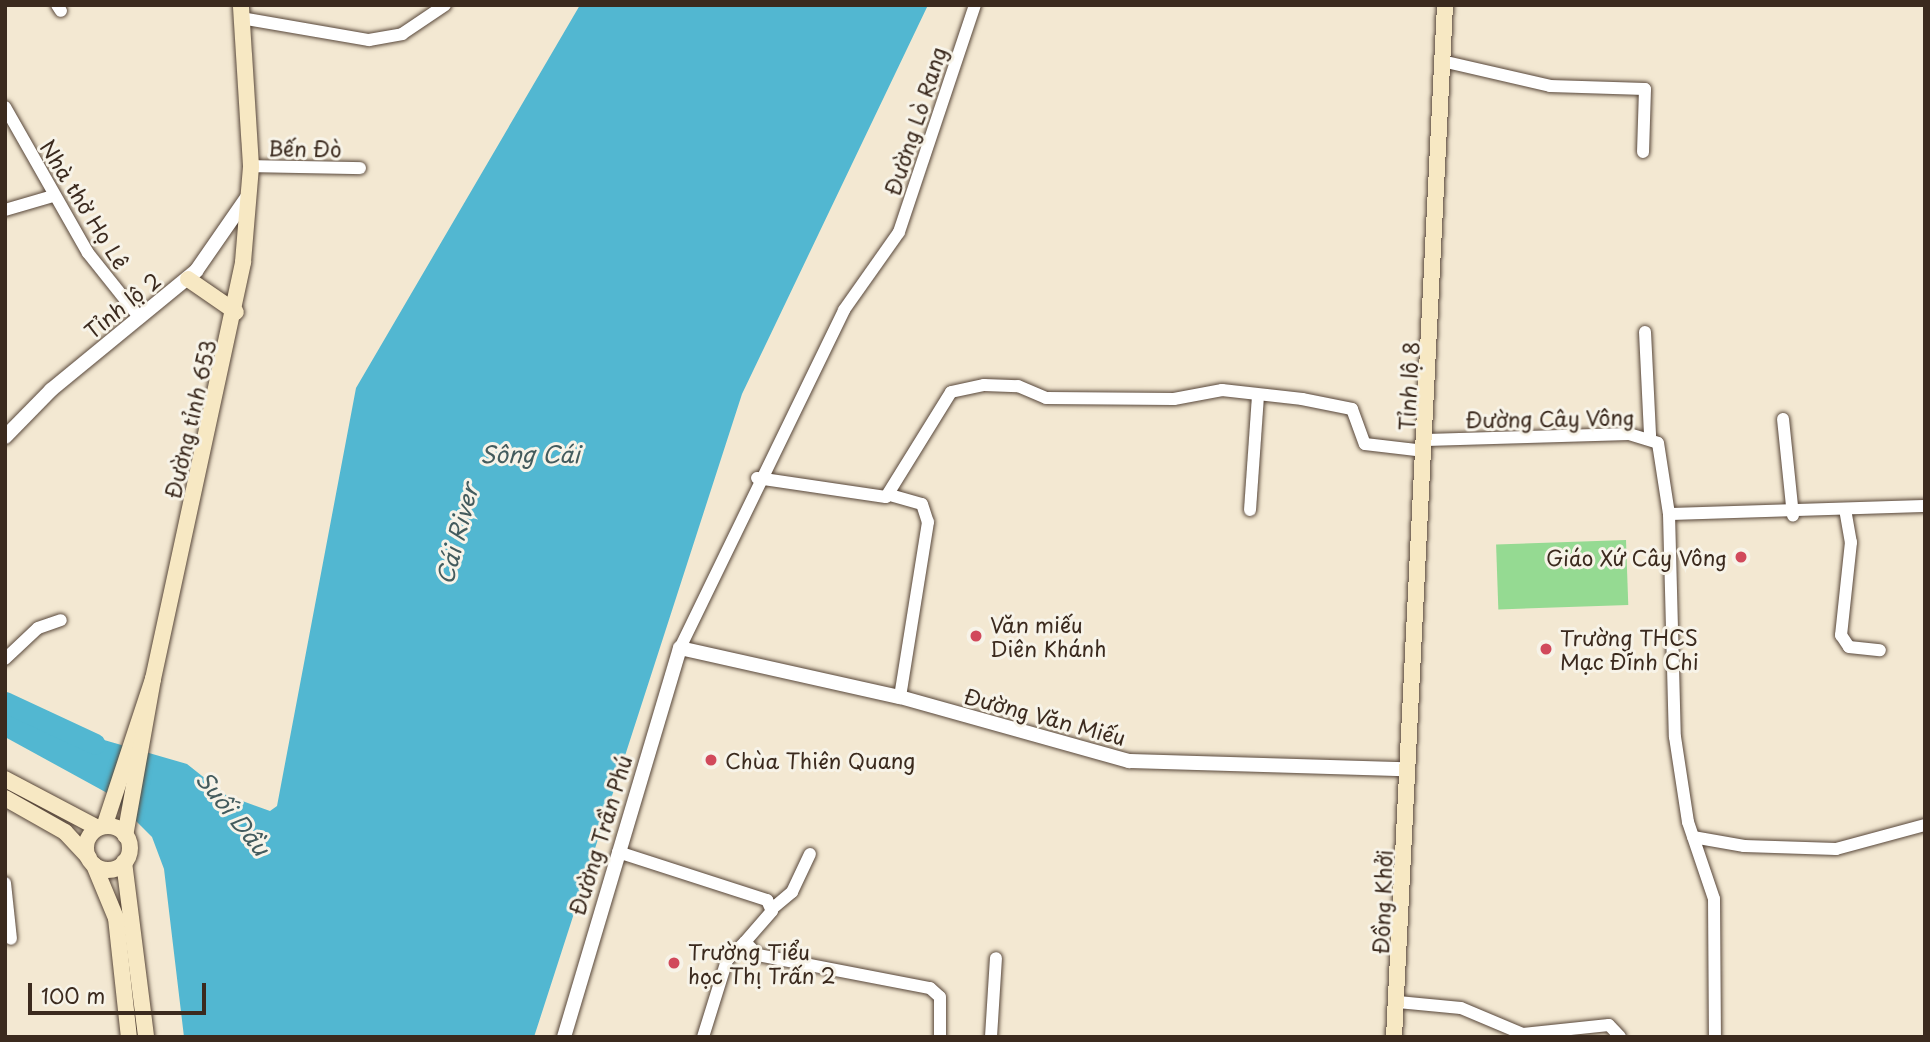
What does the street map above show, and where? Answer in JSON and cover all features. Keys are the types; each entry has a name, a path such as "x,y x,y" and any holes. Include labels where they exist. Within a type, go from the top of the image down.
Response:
{"main road":[{"name":"Tỉnh lộ 8","path":"1406,769 1426,446 1445,5"},
{"path":"241,12 251,166"},
{"name":"Đường tỉnh 653","path":"125,836 124,804 142,719 236,312 251,166"},
{"path":"188,279 236,312"},
{"name":"Đồng Khởi","path":"1394,1037 1398,1002 1406,769"},
{"path":"5,779 101,826 119,825 125,836 124,862 146,1037"},
{"path":"5,798 65,832 92,861 108,873 124,862"},
{"name":"Đường tỉnh 653","path":"101,826 124,804"},
{"path":"101,826 89,841 92,861 116,918 129,1037"}],"street":[{"path":"241,12 369,40 402,34 445,5"},
{"name":"Đường Lò Rang","path":"680,648 757,478 844,310 890,249 975,5"},
{"path":"1442,61 1550,86 1645,89 1643,152"},
{"name":"Nhà thờ Họ Lê","path":"5,107 53,196 139,317"},
{"name":"Bến Đò","path":"251,166 359,168"},
{"name":"Tỉnh lộ 2","path":"5,437 139,317 188,279 220,245 250,193"},
{"path":"5,210 53,196"},
{"path":"1645,332 1650,436"},
{"path":"890,495 916,441 957,387 1018,386 1054,398 1174,399 1213,390 1258,395 1250,510"},
{"name":"Đường Cây Vông","path":"1258,395 1348,406 1361,442 1426,446 1650,436 1660,448 1669,514 1675,737 1693,837 1714,899 1715,1037"},
{"path":"1783,419 1793,515"},
{"path":"757,478 865,498 890,495 918,502 928,516 900,697"},
{"path":"1669,514 1793,515 1844,509 1925,506"},
{"path":"1844,509 1852,531 1841,635 1849,646 1880,650"},
{"path":"5,659 37,628 61,620"},
{"name":"Đường Văn Miếu","path":"680,648 900,697 1129,761 1406,769"},
{"name":"Đường Trần Phú","path":"564,1037 680,648"},
{"path":"1693,837 1836,849 1925,825"},
{"path":"618,852 708,876 773,908"},
{"path":"703,1037 727,960 773,908 792,892 810,854"},
{"path":"5,883 11,939"},
{"path":"745,942 758,955 930,988 940,998 940,1037"},
{"path":"991,1037 996,958"},
{"path":"1398,1002 1461,1008 1523,1034 1609,1025 1619,1037"}],"green space":[{"path":"1626,540 1628,605 1498,609 1496,545"}],"water":[{"name":"Sông Cái","path":"580,5 928,5 742,394 534,1037 184,1037 164,869 152,837 109,794 5,737 5,707 52,735 73,731 187,764 226,795 270,811 277,806 356,388"}],"waterway":[{"name":"Suối Dầu","path":"5,702 95,744"}],"place":[{"name":"Giáo Xứ Cây Vông","path":"1741,557"},
{"name":"Văn miếu Diên Khánh","path":"976,636"},
{"name":"Trường THCS Mạc Đĩnh Chi","path":"1546,649"},
{"name":"Chùa Thiên Quang","path":"711,760"},
{"name":"Trường Tiểu học Thị Trấn 2","path":"674,963"}],"water label":[{"name":"Cái River","path":"457,534"}]}
